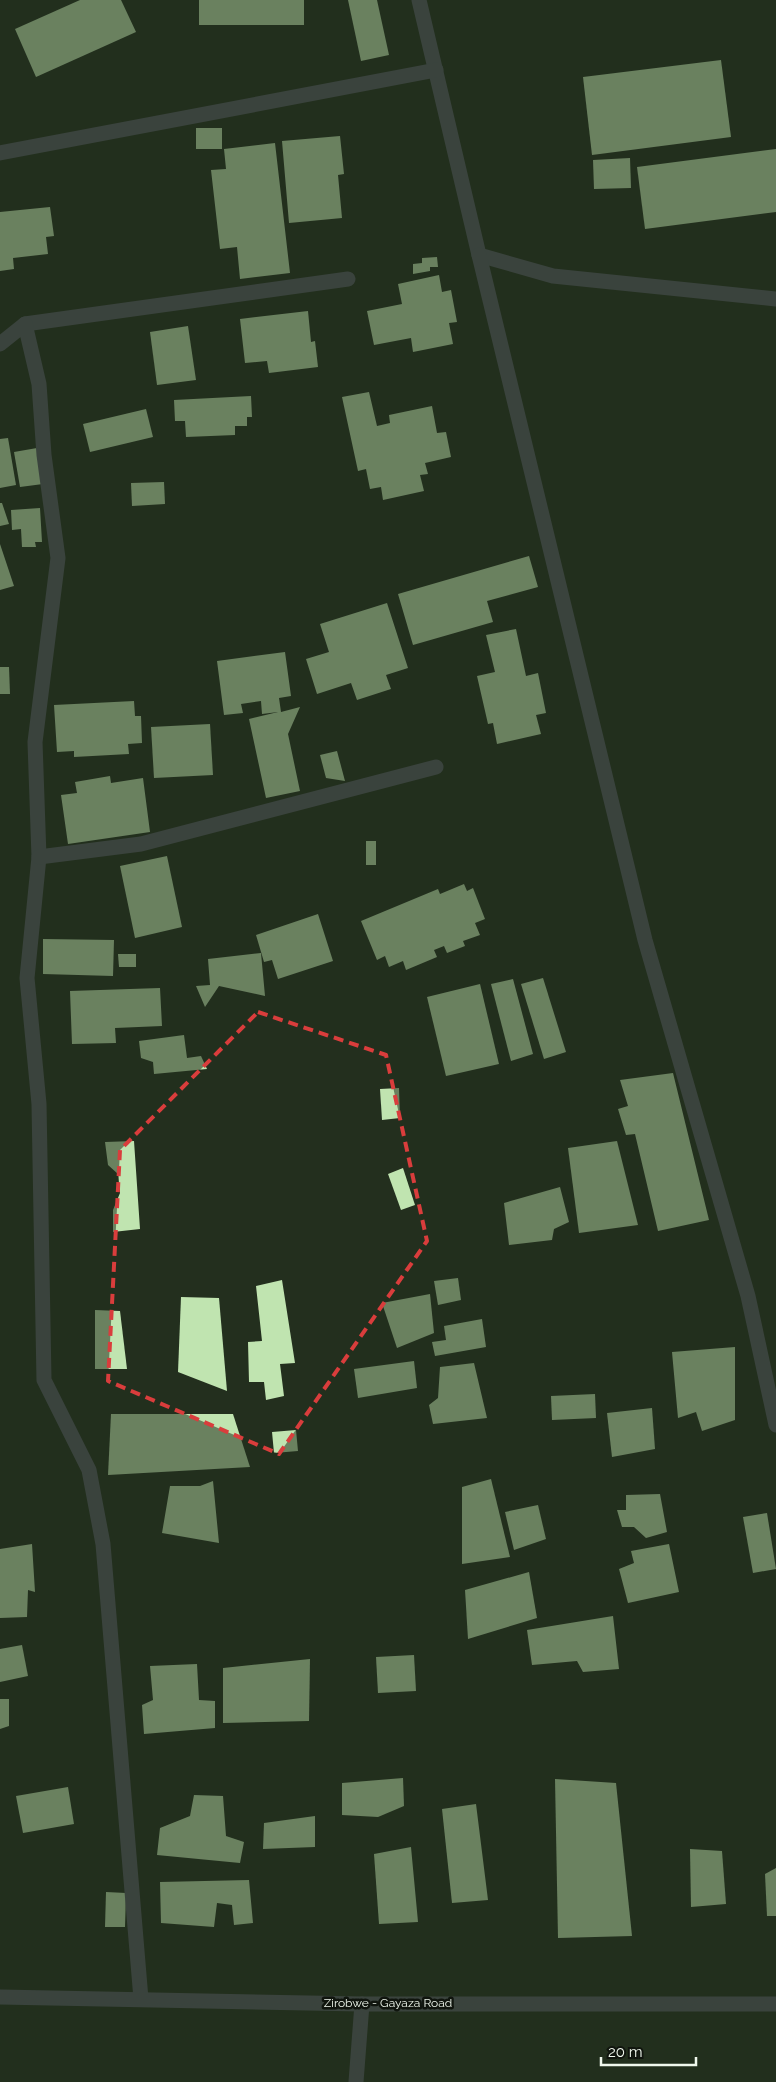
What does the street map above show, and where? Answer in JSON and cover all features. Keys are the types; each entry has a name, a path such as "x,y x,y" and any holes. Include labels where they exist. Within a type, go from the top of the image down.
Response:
{"street":[{"path":"420,0 479,256 644,940 748,1296 776,1425"},
{"path":"0,153 436,70"},
{"path":"479,256 553,276 776,300"},
{"path":"0,344 25,324 348,279"},
{"path":"25,324 40,384 44,455 58,558 35,742 40,857 27,978 39,1104 44,1380 89,1470 103,1544 141,1999"},
{"path":"40,857 141,844 436,767"},
{"name":"Zirobwe - Gayaza Road","path":"0,1997 362,2004 776,2004"},
{"path":"356,2082 362,2004"}],"highlighted area":[{"path":"258,1012 386,1055 427,1241 279,1454 108,1381 120,1150"}],"building":[{"path":"80,0 121,0 136,32 36,77 15,29"},
{"path":"199,0 304,0 304,25 199,25"},
{"path":"348,0 377,0 389,55 361,61"},
{"path":"721,60 731,137 592,155 583,77"},
{"path":"196,128 222,128 222,149 196,149"},
{"path":"340,136 344,174 338,175 342,218 289,223 282,141"},
{"path":"275,143 290,273 240,279 237,247 220,249 211,170 226,169 224,149"},
{"path":"776,149 776,212 645,229 637,167"},
{"path":"630,158 631,188 594,189 593,160"},
{"path":"50,207 54,236 46,237 48,254 13,258 14,269 0,271 0,212"},
{"path":"437,257 438,267 430,267 430,271 413,274 413,264 422,263 422,258"},
{"path":"439,275 442,292 451,290 457,322 449,323 453,344 413,352 411,338 374,345 367,311 402,304 398,284"},
{"path":"308,311 311,342 315,341 318,367 269,373 267,361 245,363 240,319"},
{"path":"188,326 196,380 157,385 150,332"},
{"path":"369,392 377,426 390,423 389,415 432,406 437,433 446,432 451,457 425,463 428,474 420,475 424,491 383,500 381,487 370,489 366,469 358,471 342,397"},
{"path":"251,396 252,417 247,417 247,426 235,426 235,435 186,437 185,421 175,421 174,400"},
{"path":"146,409 153,437 90,452 83,424"},
{"path":"8,438 16,485 0,488 0,439"},
{"path":"37,448 43,484 20,487 14,452"},
{"path":"164,482 165,504 132,506 131,483"},
{"path":"0,503 2,503 9,524 0,526"},
{"path":"40,508 42,542 35,542 36,547 22,547 21,529 12,530 11,510"},
{"path":"0,544 14,586 0,590"},
{"path":"529,556 538,587 487,601 493,622 413,645 398,594"},
{"path":"387,603 408,668 386,675 391,689 357,700 351,683 317,694 306,659 329,652 320,624"},
{"path":"516,629 526,676 538,673 546,713 536,715 541,734 497,744 493,723 488,724 477,676 495,672 486,635"},
{"path":"285,652 291,696 279,698 281,712 300,707 288,734 300,791 266,798 249,719 278,712 262,714 261,701 241,704 243,713 224,715 217,661"},
{"path":"0,667 9,667 10,694 0,694"},
{"path":"134,701 135,716 141,716 142,743 128,744 129,754 74,757 74,751 57,752 54,705"},
{"path":"210,724 213,775 154,778 151,727"},
{"path":"337,751 345,781 326,778 320,755"},
{"path":"110,776 111,783 143,778 150,832 68,844 61,795 77,793 75,782"},
{"path":"366,841 376,841 376,865 366,865"},
{"path":"167,856 182,927 135,938 120,866"},
{"path":"464,884 467,891 473,888 485,919 475,923 480,935 463,941 465,946 447,953 444,946 434,950 437,957 406,970 403,961 389,967 385,956 377,960 361,921 438,889 440,894"},
{"path":"318,914 333,961 278,979 272,960 264,962 256,935"},
{"path":"43,939 114,940 113,976 43,974"},
{"path":"261,953 265,996 219,986 205,1007 196,986 210,985 208,959"},
{"path":"118,954 136,954 136,967 119,967"},
{"path":"543,978 566,1052 544,1059 521,984"},
{"path":"513,979 533,1054 511,1061 491,984"},
{"path":"480,984 499,1064 446,1076 427,997"},
{"path":"160,988 162,1026 115,1028 116,1043 72,1044 70,991"},
{"path":"184,1035 187,1058 201,1056 207,1069 154,1074 153,1062 141,1058 139,1041"},
{"path":"673,1073 709,1220 658,1231 635,1134 626,1135 618,1109 628,1106 620,1080"},
{"path":"399,1088 400,1118 382,1120 380,1089"},
{"path":"134,1141 140,1229 113,1232 113,1210 120,1193 118,1174 108,1165 105,1142"},
{"path":"617,1141 638,1225 579,1233 568,1148"},
{"path":"403,1168 415,1205 401,1210 388,1174"},
{"path":"560,1187 569,1222 554,1229 552,1240 509,1245 504,1203"},
{"path":"458,1278 461,1300 438,1305 434,1281"},
{"path":"282,1280 295,1363 280,1364 284,1396 266,1400 264,1382 249,1382 248,1342 262,1341 256,1286"},
{"path":"430,1294 434,1333 397,1348 382,1303"},
{"path":"181,1297 219,1298 227,1391 178,1372"},
{"path":"95,1310 120,1311 127,1369 95,1369"},
{"path":"482,1319 486,1347 435,1356 432,1342 446,1340 444,1326"},
{"path":"735,1347 735,1420 702,1431 696,1412 678,1418 672,1352"},
{"path":"414,1361 417,1388 358,1398 354,1369"},
{"path":"474,1363 487,1418 433,1424 429,1405 438,1398 440,1367"},
{"path":"595,1394 596,1418 552,1420 551,1396"},
{"path":"652,1408 655,1449 612,1457 607,1413"},
{"path":"111,1414 233,1414 250,1467 108,1475"},
{"path":"296,1430 298,1451 274,1453 272,1432"},
{"path":"491,1479 510,1557 462,1564 462,1487"},
{"path":"213,1481 219,1543 162,1533 170,1486 200,1486"},
{"path":"660,1494 667,1532 646,1538 634,1527 622,1527 617,1510 626,1510 626,1495"},
{"path":"538,1505 546,1539 514,1550 505,1512"},
{"path":"767,1513 776,1569 753,1573 743,1517"},
{"path":"32,1544 35,1592 28,1590 27,1617 0,1618 0,1549"},
{"path":"669,1544 679,1592 628,1603 619,1569 634,1563 631,1551"},
{"path":"529,1572 537,1618 468,1639 465,1590"},
{"path":"613,1616 619,1669 583,1672 577,1661 532,1665 527,1630"},
{"path":"22,1645 28,1676 0,1682 0,1649"},
{"path":"414,1655 416,1691 378,1693 376,1657"},
{"path":"310,1659 309,1721 223,1723 223,1668"},
{"path":"197,1664 199,1700 215,1701 215,1728 144,1734 142,1705 153,1700 150,1666"},
{"path":"0,1699 9,1699 9,1726 0,1729"},
{"path":"403,1778 404,1806 378,1817 342,1815 342,1783"},
{"path":"555,1779 616,1783 632,1936 558,1938"},
{"path":"68,1787 74,1824 23,1833 16,1796"},
{"path":"194,1795 223,1796 226,1836 244,1842 240,1863 157,1855 160,1828 190,1816"},
{"path":"476,1804 488,1900 452,1903 442,1809"},
{"path":"315,1816 315,1847 263,1849 264,1823"},
{"path":"411,1847 418,1922 379,1924 374,1854"},
{"path":"690,1849 722,1851 726,1904 691,1907"},
{"path":"776,1868 776,1916 767,1916 765,1874"},
{"path":"249,1880 253,1923 234,1925 232,1905 217,1903 214,1927 161,1923 160,1882"},
{"path":"106,1892 126,1893 125,1927 105,1927"}]}
